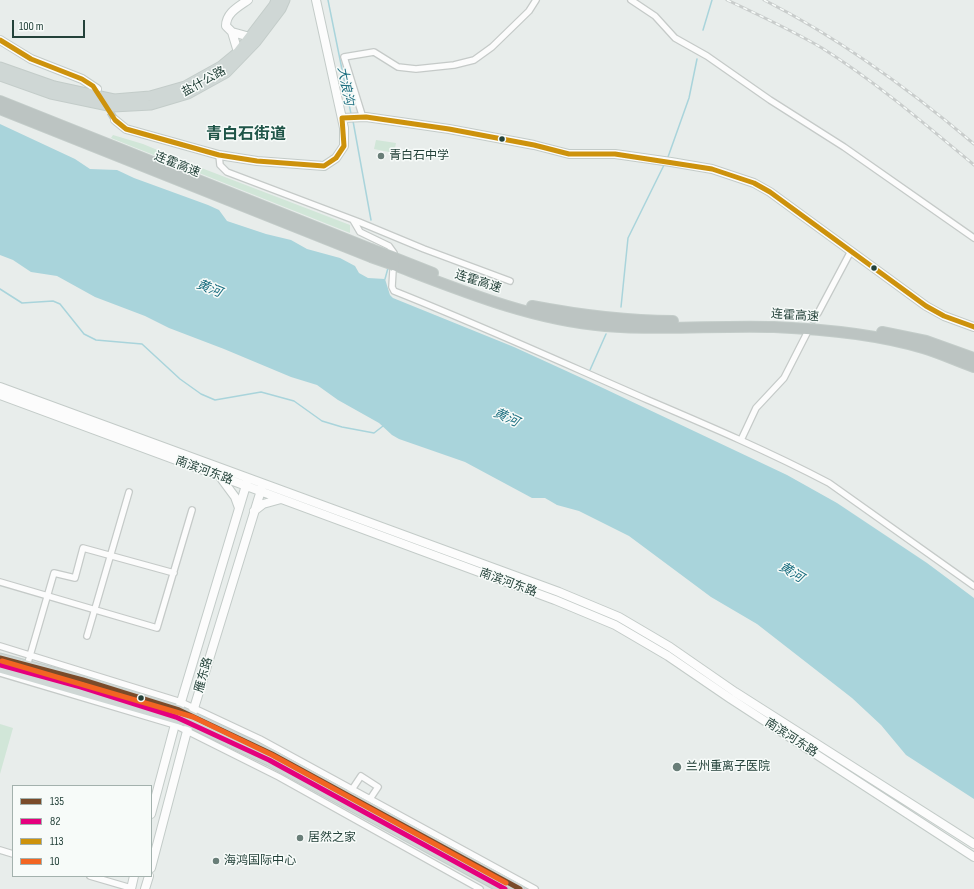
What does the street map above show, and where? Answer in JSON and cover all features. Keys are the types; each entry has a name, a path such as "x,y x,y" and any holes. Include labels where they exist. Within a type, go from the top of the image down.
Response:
{"highway":[{"name":"连霍高速","path":"0,101 371,253"},
{"name":"连霍高速","path":"0,109 394,262 480,297 543,315 604,326 649,328 774,327 852,333 923,348 974,367"},
{"name":"连霍高速","path":"394,262 476,290 527,305 588,316 635,321 775,320 855,327 926,341 974,358"}],"main road":[{"path":"238,52 232,32 226,26 226,19 232,12 248,0"},
{"name":"盐什公路","path":"0,67 54,86 114,99 150,96 185,86 221,66 238,52 276,0"},
{"name":"盐什公路","path":"0,76 51,94 113,107 151,105 188,94 226,72 256,42 281,9 285,0"},
{"path":"115,120 126,129 219,155 257,161 324,166 336,158 344,146 345,118 338,109 316,0"},
{"path":"232,32 250,37"},
{"path":"0,40 31,59 82,79 97,89"},
{"path":"345,118 361,118 449,129 534,145 569,154 615,154 712,169 754,183 770,192 926,306 944,316 974,327"},
{"name":"南滨河东路","path":"0,387 246,483 456,560 615,625 668,656 731,699 974,857"},
{"name":"南滨河东路","path":"0,395 221,477 246,483"},
{"path":"221,477 235,497 239,508"},
{"name":"雁东路","path":"152,810 178,714 246,483"},
{"name":"南滨河东路","path":"261,488 281,499 456,560 559,592 619,617 670,647 735,692 974,844"},
{"name":"雁东路","path":"152,864 191,720 261,488"},
{"path":"254,511 263,504 281,499"},
{"path":"0,658 83,680 178,714 272,754 350,793 520,889"},
{"path":"0,668 178,714"},
{"path":"191,720 503,889"},
{"path":"131,888 134,877"},
{"path":"146,889 149,877"}],"street":[{"path":"361,118 344,57 374,52 398,67 416,69 454,65 474,60 492,47 529,11 536,0"},
{"path":"631,0 654,16 675,38 706,56 770,100 851,151 974,238"},
{"path":"219,155 220,165 227,172 510,281"},
{"path":"353,220 360,232 389,246 392,249 394,253 392,287 394,291 485,327 741,440 829,483 974,586"},
{"path":"818,313 851,251"},
{"path":"741,440 756,408 784,378 807,333"},
{"path":"87,636 96,610 129,492"},
{"path":"0,582 157,628 192,510"},
{"path":"27,666 54,573 75,578 83,548 174,572"},
{"path":"0,646 30,655 191,720 279,778 480,889"},
{"path":"0,673 178,714"},
{"path":"370,799 378,787 361,776 350,793 370,799 535,889"},
{"path":"0,850 12,854"},
{"path":"93,877 131,888"}],"green space":[{"path":"113,135 143,144 350,225 350,233 111,138"},
{"path":"376,140 396,143 394,153 374,149"},
{"path":"0,724 13,728 0,774"}],"water":[{"name":"黄河","path":"0,124 75,159 90,169 117,170 134,178 219,210 227,221 266,234 291,240 307,249 340,258 355,266 359,273 368,278 385,279 390,295 393,298 514,347 787,475 837,503 927,563 974,598 974,799 906,755 881,725 852,698 757,624 711,597 629,536 579,511 557,505 545,498 532,498 465,462 399,439 392,435 379,423 338,400 317,385 291,377 169,328 145,316 95,297 57,276 31,272 13,260 0,255"}],"waterway":[{"name":"大浪沟","path":"328,0 351,114"},
{"path":"703,30 712,0"},
{"path":"668,157 689,98 697,59"},
{"name":"大浪沟","path":"353,121 371,220"},
{"path":"621,307 628,238 664,165"},
{"name":"大浪沟","path":"385,279 388,268"},
{"path":"0,289 22,303 53,301 60,304 84,334 96,340 142,344 180,379 201,394 215,400 261,392 294,401 322,421 342,427 374,433 383,426"},
{"path":"590,370 606,334"}],"tunnel":[{"path":"104,102 115,120"},
{"path":"808,331 818,313"}],"railway":[{"path":"727,0 799,35 842,61 900,104 974,165"},
{"path":"764,0 820,31 874,66 925,104 974,144"}],"transit line":[{"name":"113","path":"0,40 31,59 82,79 93,86 115,120 126,129 219,155 257,161 324,166 336,158 344,146 342,118 366,117 449,129 534,145 569,154 615,154 712,169 754,183 770,192 926,306 944,316 974,327"},
{"name":"135","path":"0,658 83,680 179,710 272,754 520,889"},
{"name":"10","path":"2,661 193,717 272,755 506,883"},
{"name":"82","path":"0,665 81,687 176,717 269,760 505,889"}],"place":[{"name":"青白石中学","path":"381,156"},
{"name":"兰州重离子医院","path":"677,767"},
{"name":"居然之家","path":"300,838"},
{"name":"海鸿国际中心","path":"216,861"}],"district":[{"name":"青白石街道","path":"246,135"}]}
